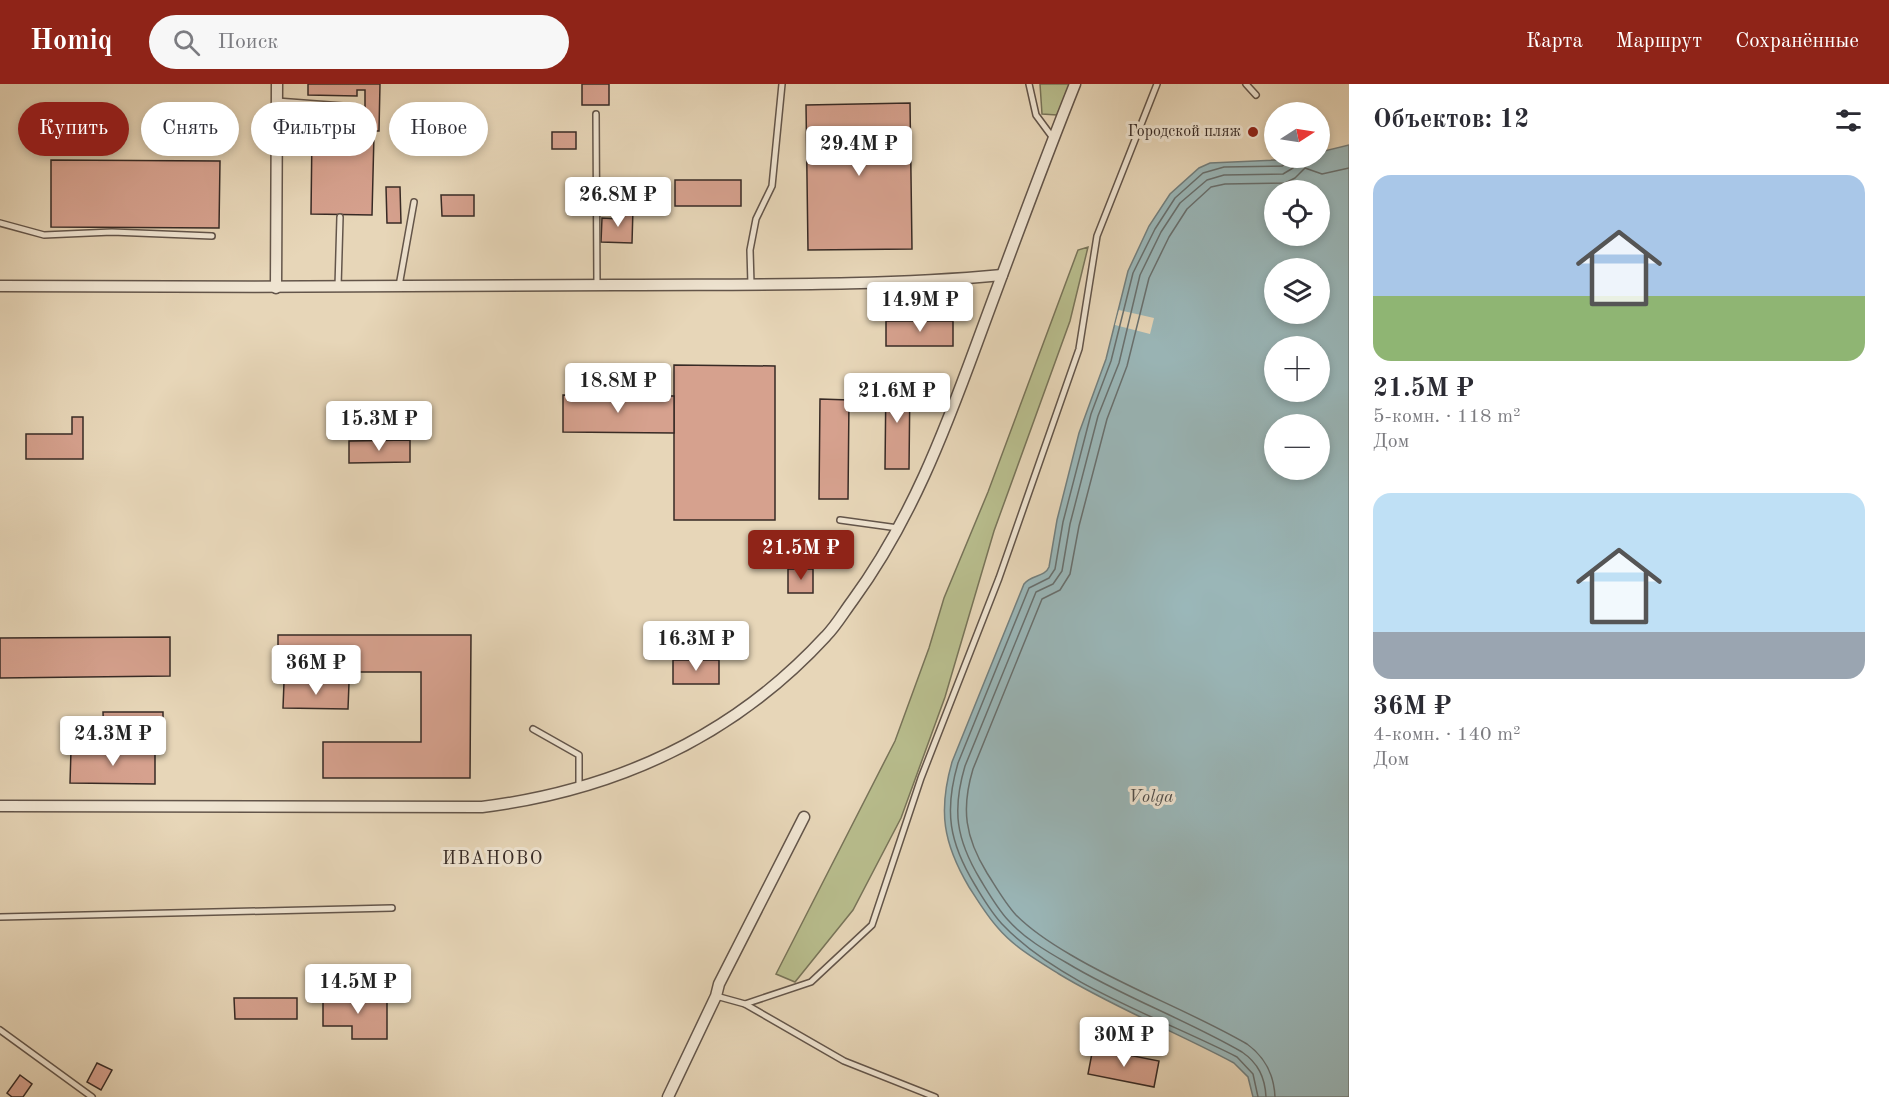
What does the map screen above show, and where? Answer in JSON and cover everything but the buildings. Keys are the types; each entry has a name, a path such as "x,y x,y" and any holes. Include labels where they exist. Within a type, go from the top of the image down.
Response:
{"street":[{"path":"276,288 277,84"},
{"path":"0,806 482,807 579,790 671,755 733,716 794,668 827,635 868,579 900,528 945,431 1053,138 1076,84"},
{"path":"0,286 276,288 751,284 934,281 1002,275"},
{"path":"668,1097 716,996 719,984 804,817"}],"lane":[{"path":"751,284 750,250 756,219 772,186 782,84"},
{"path":"1029,84 1036,116 1053,138"},
{"path":"746,1004 811,982 872,925 921,778 999,578 1079,349 1097,236 1157,84"},
{"path":"1246,84 1256,95"},
{"path":"277,101 290,102"},
{"path":"596,114 597,285"},
{"path":"399,287 414,202"},
{"path":"338,287 340,217"},
{"path":"0,224 44,235 112,232 212,236"},
{"path":"840,520 900,528"},
{"path":"533,729 579,755 579,790"},
{"path":"0,917 392,909"},
{"path":"716,996 746,1004 844,1061 935,1097"},
{"path":"0,1030 92,1097"}],"green space":[{"path":"1040,84 1070,84 1057,115 1042,114"},
{"path":"1088,247 1070,321 994,531 945,697 901,818 853,910 795,982 776,974 895,741 929,648 944,598 988,492 1078,250"}],"water":[{"name":"Volga","path":"1349,145 1349,1097 1253,1097 1248,1077 1234,1063 1124,1009 1035,959 1004,935 976,898 953,856 946,826 945,796 952,762 1024,584 1044,573 1049,567 1057,520 1079,433 1106,359 1128,271 1149,226 1170,194 1199,168 1210,163 1264,161 1264,168 1330,168 1330,150"}],"pier":[{"path":"1119,310 1154,318 1150,334 1115,325"}],"place":[{"name":"Городской пляж","path":"1253,132"}],"district":[{"name":"ИВАНОВО","path":"493,859"}]}
